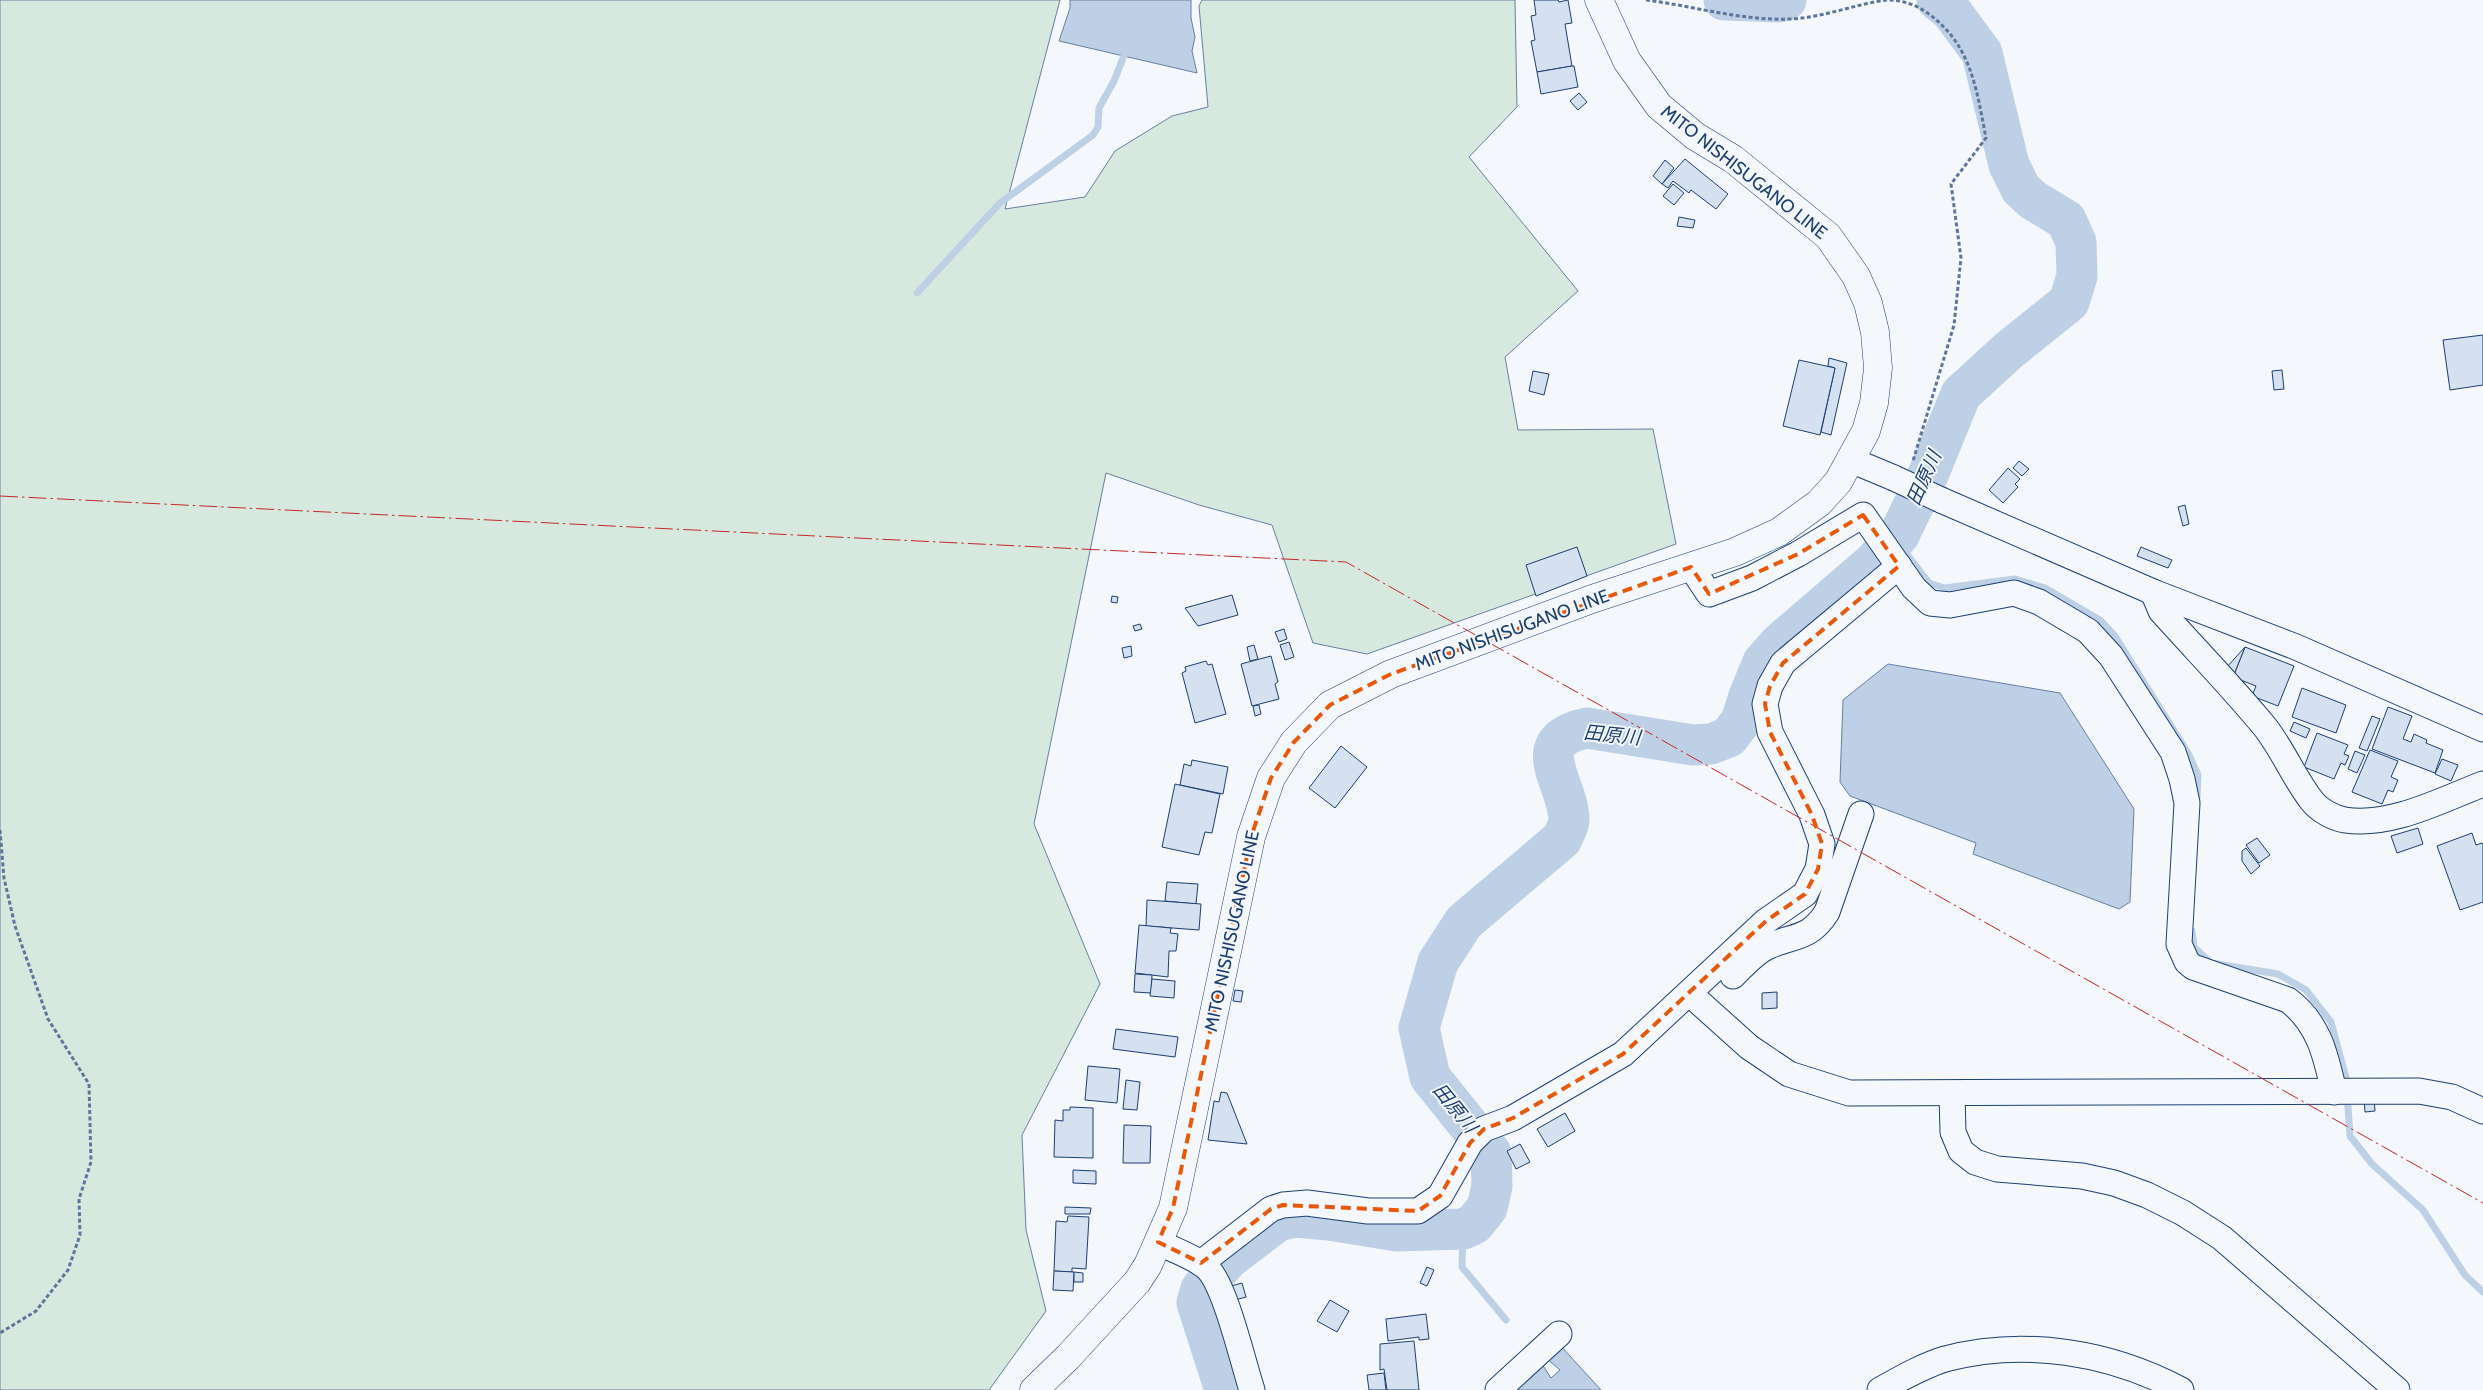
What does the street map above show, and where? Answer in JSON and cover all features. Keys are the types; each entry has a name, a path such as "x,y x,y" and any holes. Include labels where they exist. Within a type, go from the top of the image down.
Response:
{"main road":[{"name":"MITO NISHISUGANO LINE","path":"1034,1390 1068,1357 1137,1282 1148,1265 1173,1208 1251,837 1271,778 1294,742 1330,705 1391,674 1592,599 1691,567 1756,543 1793,523 1819,503 1838,482 1866,431 1874,403 1878,368 1873,325 1868,303 1856,276 1828,236 1733,159 1694,136 1659,106 1627,61 1599,0"}],"street":[{"path":"1851,460 1902,474 1941,500 2153,592 2296,647 2483,729"},
{"path":"1691,567 1709,594 1752,578 1798,554 1863,515 1914,588 1930,603 1950,605 2014,593 2039,602 2088,631 2111,656 2173,752 2182,779 2187,803 2179,944 2182,953 2187,962 2202,972 2288,1000 2301,1009 2320,1039 2344,1092"},
{"path":"1696,999 1766,921 1805,894 1818,869 1822,844 1812,816 1770,732 1765,704 1770,686 1783,663 1892,556"},
{"path":"2153,592 2161,611 2265,727 2283,752 2313,802 2329,814 2344,820 2377,820 2408,812 2483,784"},
{"path":"1208,1271 1271,1209 1283,1205 1307,1203 1368,1211 1418,1211 1440,1196 1477,1136 1513,1118 1608,1064 1768,946 1803,935 1818,926 1827,912 1860,814"},
{"path":"1696,999 1749,1047 1789,1074 1849,1093 2420,1091 2452,1097 2483,1111"},
{"path":"1952,1094 1953,1132 1961,1151 1975,1162 1997,1169 2082,1176 2114,1183 2147,1195 2183,1213 2222,1238 2397,1390"},
{"path":"1158,1242 1208,1271 1233,1328 1252,1390"},
{"path":"1498,1390 1559,1334"},
{"path":"1880,1390 1910,1373 1944,1360 2008,1349 2042,1349 2077,1354 2142,1372 2181,1390"}],"path":[{"path":"1646,0 1760,19 1792,19 1888,0 1911,2 1943,24 1964,51 1976,87 1986,138 1951,184 1961,258 1954,325 1920,444 1902,474"},
{"path":"0,830 4,878 14,926 48,1019 89,1084 91,1162 79,1199 80,1235 68,1270 36,1311 0,1333"}],"highlighted area":[{"path":"1863,515 1899,566 1783,663 1770,686 1765,704 1770,732 1812,815 1822,844 1818,869 1805,894 1766,921 1623,1054 1513,1118 1484,1129 1470,1143 1440,1196 1418,1211 1283,1205 1271,1209 1201,1263 1158,1242 1173,1208 1251,837 1271,778 1294,742 1330,705 1391,674 1691,567 1709,594 1798,554"}],"shaded area":[{"path":"0,0 1060,0 1005,209 1085,197 1115,151 1172,116 1208,107 1199,6 1202,0 1515,0 1517,107 1469,157 1578,291 1505,357 1518,430 1653,429 1676,544 1367,654 1313,643 1272,525 1199,505 1106,473 1034,824 1100,984 1022,1135 1026,1230 1046,1311 989,1390 0,1390"}],"water":[{"path":"1070,0 1191,0 1191,18 1195,37 1192,51 1197,73 1059,41 1070,8"},
{"path":"1888,664 2060,693 2134,809 2130,902 2119,909 1973,854 1976,843 1850,796 1840,782 1843,700"},
{"path":"1559,1344 1601,1390 1508,1390 1540,1361 1551,1378 1560,1370 1545,1357"}],"building":[{"path":"1534,0 1558,0 1559,2 1568,0 1572,23 1565,24 1572,66 1537,72 1531,41 1535,40 1531,16 1536,15"},
{"path":"1574,66 1578,87 1541,94 1537,72"},
{"path":"1579,93 1587,102 1578,110 1570,101"},
{"path":"1685,159 1728,194 1716,209 1691,190 1689,193 1673,181 1668,188 1662,184"},
{"path":"1665,160 1674,168 1662,184 1653,176"},
{"path":"1673,184 1684,193 1674,205 1663,196"},
{"path":"1679,217 1695,220 1693,228 1677,226"},
{"path":"2483,335 2483,385 2450,390 2443,340"},
{"path":"1829,358 1847,363 1831,435 1821,432 1835,368 1828,366"},
{"path":"1799,360 1835,368 1820,435 1783,426"},
{"path":"2282,370 2284,389 2274,390 2272,371"},
{"path":"1533,371 1549,374 1544,395 1529,391"},
{"path":"2019,461 2029,469 2022,476 2013,468"},
{"path":"2008,468 2020,479 2015,484 2018,487 2003,503 1989,490"},
{"path":"2185,505 2189,524 2183,526 2178,507"},
{"path":"1577,547 1587,576 1536,596 1526,565"},
{"path":"2141,547 2172,560 2168,568 2137,556"},
{"path":"1232,595 1238,615 1198,626 1185,608"},
{"path":"1112,596 1118,597 1117,603 1111,602"},
{"path":"1140,624 1142,629 1135,631 1133,626"},
{"path":"1284,629 1287,639 1279,642 1275,632"},
{"path":"1289,642 1294,657 1285,660 1280,645"},
{"path":"1254,645 1258,659 1250,661 1247,647"},
{"path":"1131,646 1132,656 1124,658 1122,648"},
{"path":"2245,647 2294,666 2278,706 2252,696 2256,686 2233,677"},
{"path":"2245,647 2233,677 2226,668"},
{"path":"1271,656 1278,682 1275,684 1279,699 1252,706 1241,664"},
{"path":"1206,661 1208,665 1212,664 1226,714 1195,723 1182,673 1186,671 1185,667"},
{"path":"2302,688 2346,705 2336,733 2292,717"},
{"path":"1259,705 1261,714 1255,716 1253,706"},
{"path":"2388,707 2412,716 2403,739 2411,742 2414,734 2427,740 2426,743 2443,750 2435,773 2372,749"},
{"path":"2372,716 2380,719 2367,751 2359,748"},
{"path":"2294,722 2310,729 2306,738 2290,731"},
{"path":"2317,733 2348,745 2344,754 2349,756 2345,765 2341,763 2334,779 2304,767"},
{"path":"1341,746 1367,767 1335,808 1309,788"},
{"path":"2370,750 2398,761 2391,777 2398,780 2393,792 2388,790 2382,804 2352,792"},
{"path":"2355,751 2365,755 2357,773 2348,769"},
{"path":"2442,759 2458,765 2451,781 2435,774"},
{"path":"1192,760 1228,767 1223,794 1180,785 1184,764 1191,766"},
{"path":"1175,784 1220,794 1212,833 1205,832 1199,855 1162,847"},
{"path":"2418,828 2423,844 2397,853 2391,836"},
{"path":"2472,833 2476,845 2482,843 2483,845 2483,902 2460,910 2437,846"},
{"path":"2257,838 2270,855 2259,863 2246,845"},
{"path":"2246,848 2260,866 2251,874 2242,861 2242,851"},
{"path":"1167,882 1198,884 1196,904 1165,901"},
{"path":"1147,900 1201,904 1199,930 1146,926"},
{"path":"1139,925 1171,928 1170,933 1178,934 1176,951 1169,951 1168,977 1135,973"},
{"path":"1135,974 1152,975 1151,993 1134,992"},
{"path":"1152,979 1175,981 1174,998 1150,996"},
{"path":"1235,990 1243,991 1241,1002 1233,1001"},
{"path":"1777,992 1777,1008 1762,1009 1762,993"},
{"path":"1116,1029 1178,1037 1175,1057 1113,1049"},
{"path":"1088,1066 1120,1069 1117,1103 1085,1100"},
{"path":"1126,1080 1140,1082 1137,1110 1123,1109"},
{"path":"1221,1092 1227,1093 1247,1144 1208,1140 1214,1101 1219,1102"},
{"path":"2374,1097 2375,1111 2365,1112 2364,1098"},
{"path":"1070,1107 1093,1108 1093,1158 1054,1157 1055,1120 1063,1121 1063,1110 1070,1110"},
{"path":"1565,1113 1575,1131 1548,1147 1537,1129"},
{"path":"1124,1125 1151,1126 1150,1163 1123,1163"},
{"path":"1520,1144 1530,1162 1516,1169 1507,1151"},
{"path":"1073,1170 1096,1171 1096,1184 1073,1183"},
{"path":"1065,1207 1091,1208 1090,1214 1065,1214"},
{"path":"1068,1216 1089,1217 1086,1269 1072,1268 1072,1272 1054,1271 1056,1221 1067,1222"},
{"path":"1427,1267 1434,1270 1427,1286 1420,1283"},
{"path":"1054,1271 1074,1272 1073,1291 1053,1290"},
{"path":"1074,1272 1083,1273 1083,1282 1074,1282"},
{"path":"1242,1283 1246,1297 1235,1300 1231,1286"},
{"path":"1330,1300 1349,1311 1337,1332 1317,1321"},
{"path":"1426,1314 1429,1339 1419,1340 1419,1337 1388,1341 1386,1319"},
{"path":"1414,1341 1419,1390 1387,1390 1384,1369 1380,1370 1380,1344"},
{"path":"1384,1373 1386,1390 1369,1390 1367,1375"}],"waterway":[{"name":"田原川","path":"1724,0 1779,2 1786,0"},
{"name":"田原川","path":"1225,1390 1197,1303 1201,1289 1228,1259 1278,1221 1295,1217 1329,1220 1397,1231 1463,1229 1474,1224 1487,1208 1492,1186 1491,1153 1430,1077 1419,1028 1438,962 1464,922 1562,839 1569,820 1567,806 1554,765 1554,753 1558,743 1568,734 1587,728 1693,745 1711,744 1729,737 1741,721 1763,662 1779,644 1873,563 1899,535 1928,475 1961,394 2008,351 2069,302 2077,276 2076,242 2066,220 2033,200 2021,189 2009,165 1982,53 1951,11 1937,0"},
{"path":"917,293 1000,203 1093,135 1098,127 1099,108 1114,81 1127,48"},
{"path":"1895,539 1929,583 1945,588 2015,579 2045,588 2100,620 2115,636 2188,753 2198,775 2197,798"},
{"path":"2192,931 2194,947 2211,963 2278,974 2306,990 2331,1022 2346,1078 2350,1136 2372,1164 2423,1210 2465,1275 2483,1292"},
{"path":"1463,1229 1462,1267 1506,1320"}],"power":[{"path":"0,496 1346,562 2483,1203"}]}
